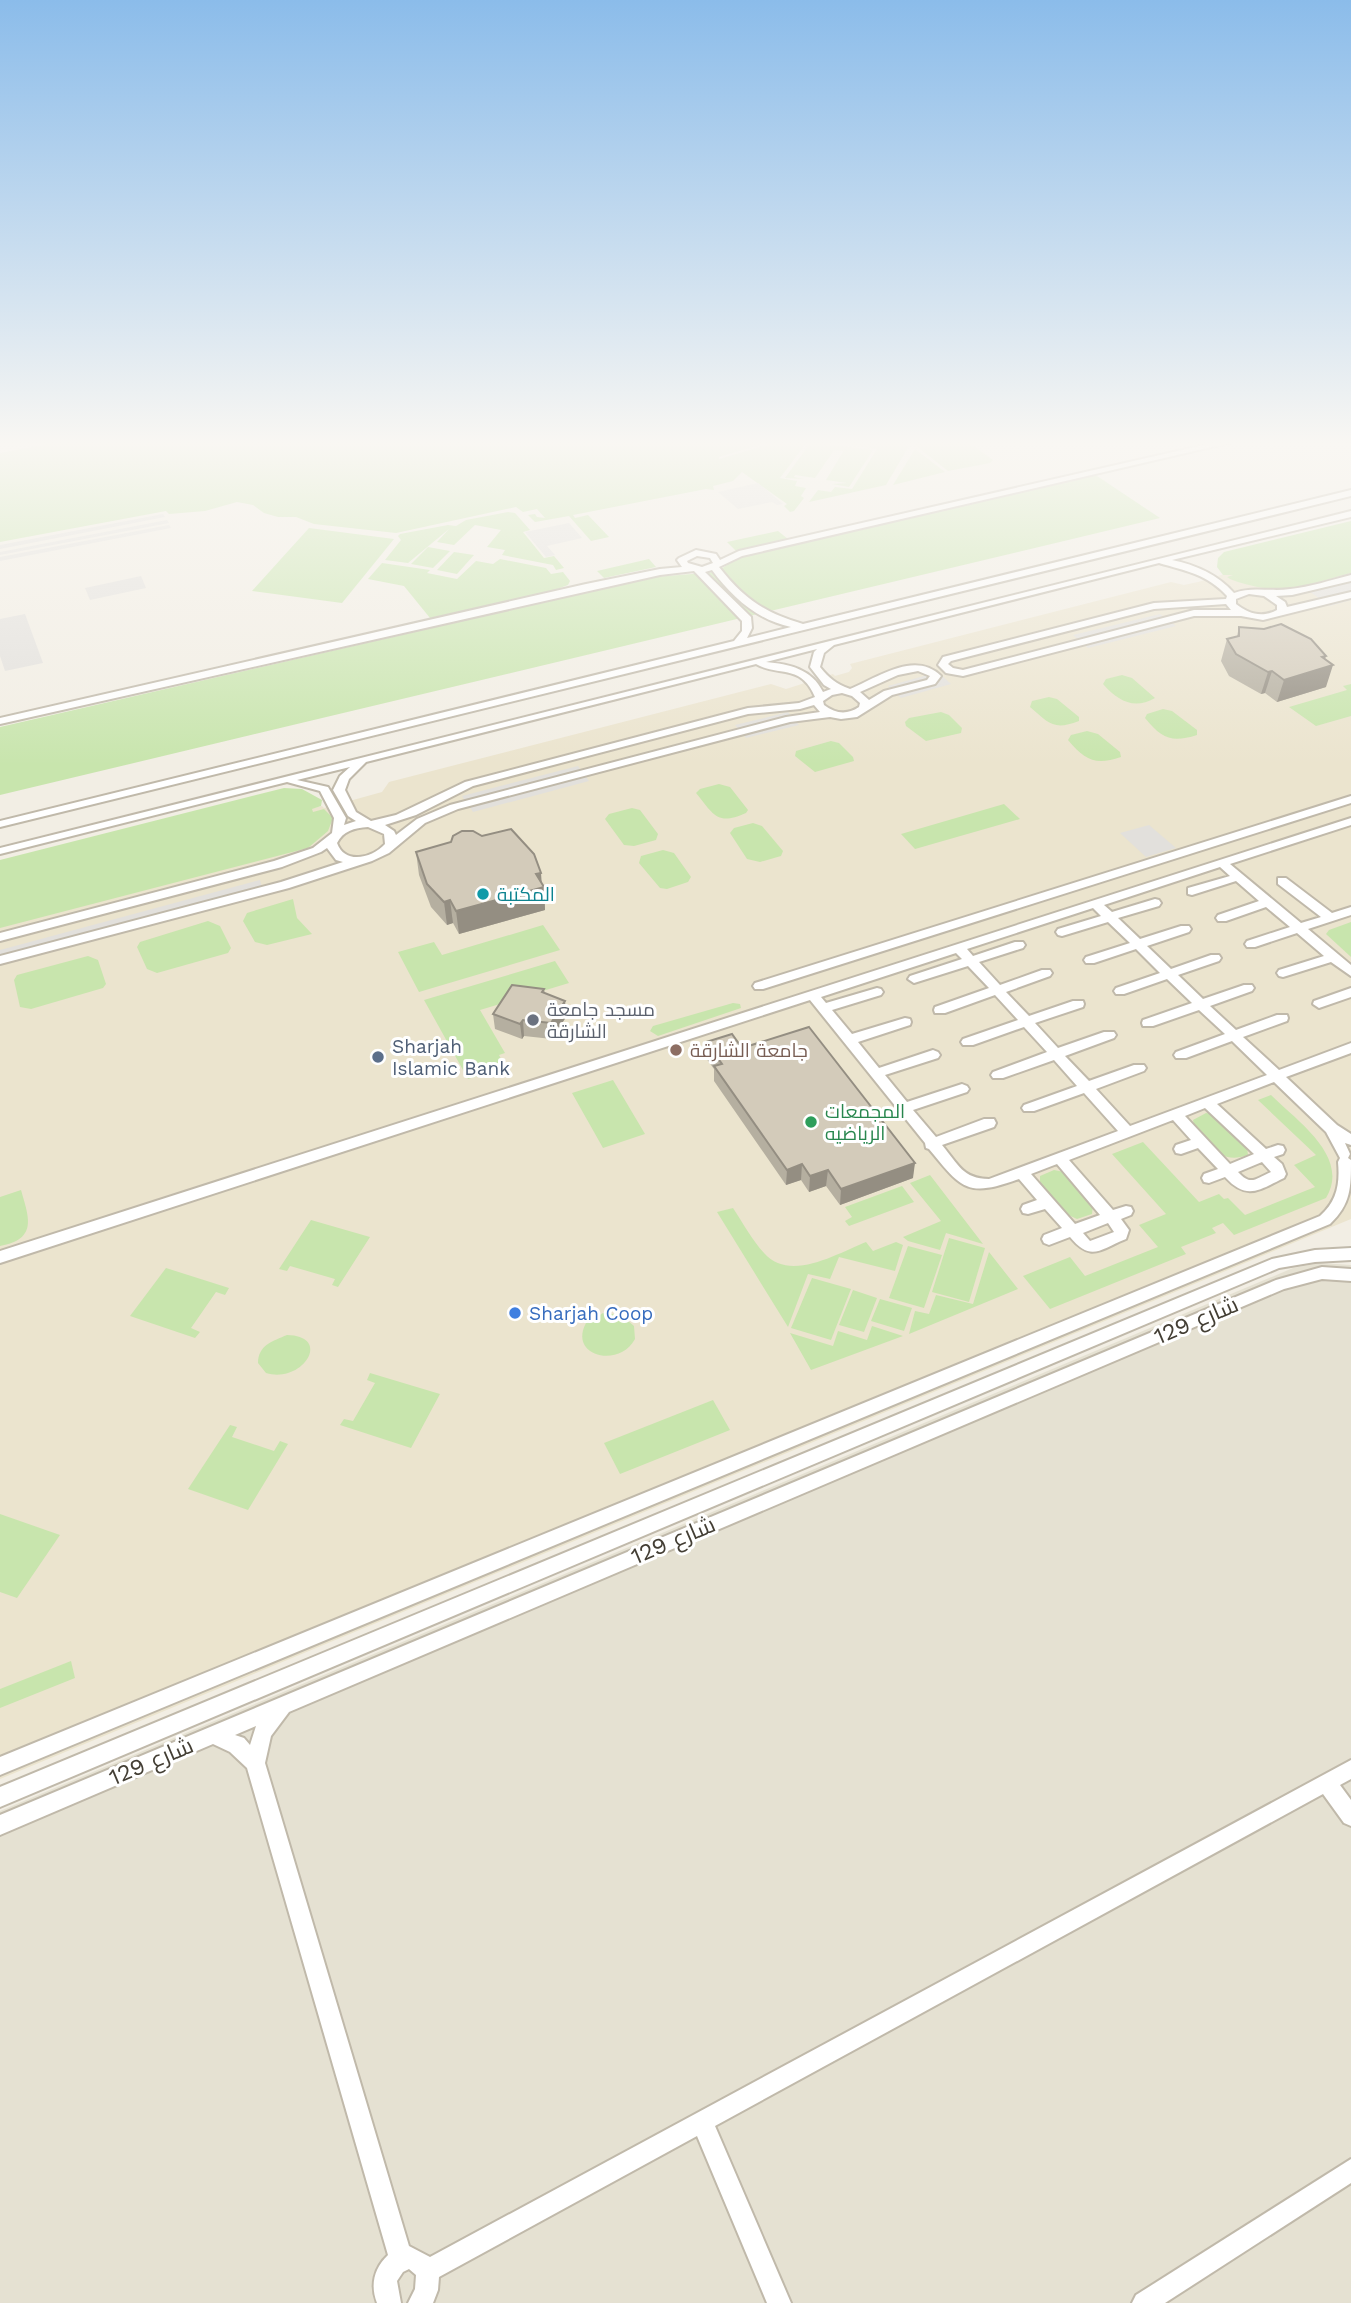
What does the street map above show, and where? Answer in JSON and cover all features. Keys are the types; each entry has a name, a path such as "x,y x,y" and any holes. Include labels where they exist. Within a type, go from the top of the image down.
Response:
{"street":[{"path":"660,572 696,553 739,554 759,549"},
{"path":"0,824 1120,549"},
{"path":"0,851 1204,549"},
{"path":"1213,549 1206,557 1208,566 1223,582 1235,610 1243,614"},
{"path":"709,554 717,558 717,565 754,609 776,621 804,626"},
{"path":"0,721 660,572 695,570 717,565 739,554"},
{"path":"682,560 684,565 695,570 742,611 749,624 738,643"},
{"path":"1155,561 1196,569 1248,591 1267,594 1306,589 1351,578"},
{"path":"1196,569 1208,566"},
{"path":"1306,589 1309,596 1323,603"},
{"path":"1248,591 1214,604 1154,606 947,659 943,665 950,671 963,673 1194,613 1266,617 1351,595"},
{"path":"1267,594 1279,600 1282,611"},
{"path":"906,602 902,606 905,614 927,621"},
{"path":"742,611 754,609"},
{"path":"835,643 824,648 816,657 816,672 828,683 863,699 864,708"},
{"path":"746,663 775,665 805,675 816,686 818,706 830,714"},
{"path":"0,937 278,864 317,850 335,835 354,825 410,815 442,795 469,784 734,714 764,708 800,706 829,692 846,691 909,668 923,668 936,676 930,682 879,698 850,716 830,714 790,719 443,811 421,821 383,853 285,885 0,960"},
{"path":"805,675 816,672"},
{"path":"592,678 610,685 613,690 610,699"},
{"path":"734,714 735,724 748,730"},
{"path":"705,722 718,726 722,737"},
{"path":"324,789 340,784 362,760"},
{"path":"280,780 324,789 343,810 390,833 391,845"},
{"path":"340,784 343,810 331,847 336,854 347,859 361,860"},
{"path":"759,986 1351,799"},
{"path":"21,818 12,824 8,835 20,843 31,843"},
{"path":"0,1257 1222,863 1348,825"},
{"path":"1222,863 1351,972"},
{"path":"278,864 288,871 285,885"},
{"path":"1192,891 1238,877"},
{"path":"1282,881 1330,918"},
{"path":"1222,918 1268,902"},
{"path":"1062,932 1155,903"},
{"path":"1096,904 1332,1129 1351,1140"},
{"path":"1251,944 1351,911"},
{"path":"1090,960 1185,929"},
{"path":"914,979 1019,945"},
{"path":"959,948 1128,1132"},
{"path":"1283,974 1333,957"},
{"path":"1120,990 1216,958"},
{"path":"940,1010 1046,974"},
{"path":"1148,1023 1248,988"},
{"path":"823,1008 877,992"},
{"path":"1319,1004 1351,992"},
{"path":"813,995 961,1178 970,1183 985,1185 1345,1050 1351,1064"},
{"path":"968,1042 1078,1004"},
{"path":"1181,1055 1282,1018"},
{"path":"848,1040 905,1023"},
{"path":"998,1075 1109,1035"},
{"path":"876,1074 933,1055"},
{"path":"1029,1108 1139,1068"},
{"path":"903,1108 962,1089"},
{"path":"1175,1114 1241,1185 1251,1187 1280,1172 1271,1153 1242,1126 1207,1102"},
{"path":"932,1144 989,1123"},
{"path":"0,1766 1325,1220 1344,1204 1348,1164 1332,1129"},
{"path":"1181,1149 1200,1142"},
{"path":"1209,1178 1271,1153"},
{"path":"1021,1172 1084,1245 1091,1247 1122,1234 1122,1230 1060,1158"},
{"path":"1086,1188 1103,1182"},
{"path":"1028,1209 1047,1202"},
{"path":"1049,1239 1126,1210"},
{"name":"شارع 129","path":"0,1797 1277,1263 1315,1256 1351,1254"},
{"name":"شارع 129","path":"0,1825 1281,1284 1322,1273 1351,1275"},
{"path":"284,1706 263,1732 256,1763 401,2259"},
{"path":"213,1735 237,1745 256,1763"},
{"path":"427,2271 1351,1769"},
{"path":"1326,1782 1351,1816"},
{"path":"702,2121 779,2303"},
{"path":"1144,2303 1351,2170"},
{"path":"383,2301 387,2274 401,2259 416,2259 427,2271 427,2287 420,2303"}],"shaded area":[{"path":"13,549 29,549 0,555 0,552"},
{"path":"40,549 60,549 0,561 0,557"},
{"path":"540,549 550,549 555,555 546,557"},
{"name":"جامعة الشارقة","path":"1306,549 1351,549 1351,1219 0,1779 0,882 322,806 324,808 382,792 389,782 771,684 786,689 833,674 835,676 849,672 852,668 850,664 1171,582 1184,585"},
{"path":"1351,573 1351,600 1330,606 1303,587"},
{"path":"141,576 146,588 90,600 85,588"},
{"path":"25,614 43,663 5,671 0,656 0,619"},
{"path":"1160,614 1176,626 1088,648 1073,635"},
{"path":"938,672 951,684 901,698 888,686"},
{"path":"788,712 799,725 746,738 735,725"},
{"path":"578,766 589,781 473,812 462,796"},
{"path":"1149,825 1176,848 1146,857 1120,833"},
{"path":"260,880 262,887 0,956 0,950"},
{"path":"1320,1263 1351,1265 1351,2303 0,2303 0,1811 1293,1268"}],"green space":[{"path":"290,549 385,549 342,603 252,591"},
{"path":"393,549 424,549 408,563 385,560"},
{"path":"426,549 450,551 433,568 411,564"},
{"path":"502,549 537,549 544,558 554,556 564,568 556,570 553,565 502,555 505,550"},
{"path":"770,549 1028,549 0,795 0,727 654,577 717,572 738,557"},
{"path":"1234,549 1351,549 1351,573 1292,588 1263,588 1227,577 1233,575 1223,575 1217,567 1218,558 1224,552"},
{"path":"454,552 474,555 457,574 437,570"},
{"path":"500,559 546,568 551,574 563,572 570,581 568,585 552,591 430,618 404,586 368,579 382,563 430,570 427,573 457,579 476,561 493,564"},
{"path":"649,559 656,567 604,578 597,571"},
{"path":"1122,675 1132,678 1155,698 1140,703 1127,702 1114,695 1103,684 1106,679"},
{"path":"1351,684 1351,716 1316,726 1289,707 1347,690 1343,686"},
{"path":"1049,697 1057,699 1079,717 1079,721 1063,725 1052,724 1030,707 1032,701"},
{"path":"1163,709 1172,711 1197,730 1197,735 1174,739 1162,735 1145,718 1147,714"},
{"path":"941,712 949,715 962,728 961,733 926,741 906,726 905,722 909,718"},
{"path":"1087,731 1098,734 1120,752 1121,757 1097,761 1085,757 1068,740 1071,735"},
{"path":"831,741 839,743 854,761 815,772 795,756 796,751"},
{"path":"719,784 730,787 748,810 746,813 728,818 717,816 696,793 700,789"},
{"path":"284,788 302,789 322,800 321,806 312,809 313,812 324,809 333,818 328,831 308,848 0,928 0,860"},
{"path":"1004,804 1020,819 915,849 901,834"},
{"path":"632,808 640,810 658,834 656,840 634,846 624,845 605,819 609,814"},
{"path":"753,823 762,826 783,851 781,856 760,862 747,859 730,833 734,828"},
{"path":"663,850 674,853 691,877 688,882 667,889 660,888 639,863 641,856"},
{"path":"293,899 297,918 312,934 267,945 255,942 243,921 247,913"},
{"path":"208,921 220,926 231,948 228,953 157,973 147,969 137,947 140,942"},
{"path":"1351,922 1351,957 1326,934 1329,930"},
{"path":"543,925 560,950 419,992 398,952 434,942 442,955"},
{"path":"88,956 98,960 106,984 103,988 31,1009 20,1007 14,980 17,975"},
{"path":"555,961 569,983 480,1010 505,1053 499,1055 506,1068 468,1079 424,1000"},
{"path":"733,1003 740,1004 741,1008 658,1036 650,1031 653,1026"},
{"path":"613,1080 645,1134 603,1148 572,1093"},
{"path":"1271,1095 1306,1128 1326,1154 1332,1168 1332,1183 1326,1198 1234,1235 1223,1223 1212,1228 1216,1233 1181,1247 1186,1254 1050,1309 1023,1276 1070,1257 1085,1276 1158,1247 1139,1225 1166,1214 1112,1154 1143,1142 1199,1202 1219,1194 1224,1199 1228,1198 1245,1215 1315,1187 1294,1165 1316,1155 1258,1100"},
{"path":"1206,1113 1212,1114 1247,1147 1248,1155 1230,1157 1211,1146 1193,1120"},
{"path":"1054,1170 1064,1172 1093,1205 1092,1214 1077,1219 1066,1214 1040,1182 1040,1176"},
{"path":"930,1175 983,1244 946,1233 940,1250 908,1241 903,1237 941,1221 910,1183"},
{"path":"902,1186 914,1202 849,1226 845,1221 852,1217 845,1207"},
{"path":"21,1190 28,1226 20,1238 0,1246 0,1197"},
{"path":"733,1208 764,1253 775,1262 787,1265 814,1263 866,1242 873,1251 896,1242 903,1245 895,1271 839,1257 830,1279 808,1274 788,1327 717,1212"},
{"path":"311,1220 370,1237 338,1287 332,1285 335,1279 290,1266 287,1271 279,1269"},
{"path":"949,1238 985,1248 969,1302 932,1292"},
{"path":"908,1246 942,1255 924,1308 889,1298"},
{"path":"989,1252 1018,1289 909,1334 915,1311 929,1314 936,1295 973,1304"},
{"path":"166,1268 229,1288 225,1295 216,1292 191,1328 200,1332 195,1338 130,1316"},
{"path":"812,1278 851,1289 831,1340 791,1328"},
{"path":"853,1290 877,1298 864,1332 839,1325"},
{"path":"880,1299 912,1308 904,1331 871,1321"},
{"path":"603,1313 621,1315 634,1326 635,1339 628,1348 618,1354 598,1355 584,1344 582,1334 586,1323"},
{"path":"872,1326 903,1336 811,1370 790,1333 833,1346 838,1331 867,1340"},
{"path":"287,1335 301,1337 308,1343 308,1358 291,1372 279,1375 266,1373 258,1363 263,1348"},
{"path":"370,1373 440,1394 411,1448 340,1425 344,1419 353,1421 375,1383 367,1380"},
{"path":"713,1400 730,1430 620,1474 604,1443"},
{"path":"230,1425 237,1427 232,1437 274,1451 280,1441 288,1444 248,1510 188,1489"},
{"path":"0,1514 60,1535 17,1598 0,1592"},
{"path":"71,1661 75,1678 0,1708 0,1689"}],"building":[{"path":"1281,624 1311,639 1326,656 1322,657 1333,665 1284,680 1272,671 1268,672 1236,654 1227,639 1239,636 1239,627 1264,629"},
{"name":"المكتبة","path":"511,829 534,854 541,873 536,874 544,887 456,911 450,900 444,902 427,884 416,852 451,842 453,836 462,831 473,831 482,836"},
{"path":"512,985 544,989 542,992 565,1001 551,1023 523,1020 520,1024 493,1014"},
{"name":"المجمعات الرياضيه","path":"809,1027 915,1163 841,1189 828,1170 810,1176 802,1164 787,1170 714,1066 722,1064 706,1042 732,1034 742,1048"}],"place":[{"name":"المكتبة","path":"483,894"},
{"name":"مسجد جامعة الشارقة","path":"533,1020"},
{"name":"جامعة الشارقة","path":"676,1050"},
{"name":"Sharjah Islamic Bank","path":"378,1057"},
{"name":"المجمعات الرياضيه","path":"811,1122"},
{"name":"Sharjah Coop","path":"515,1313"}]}
